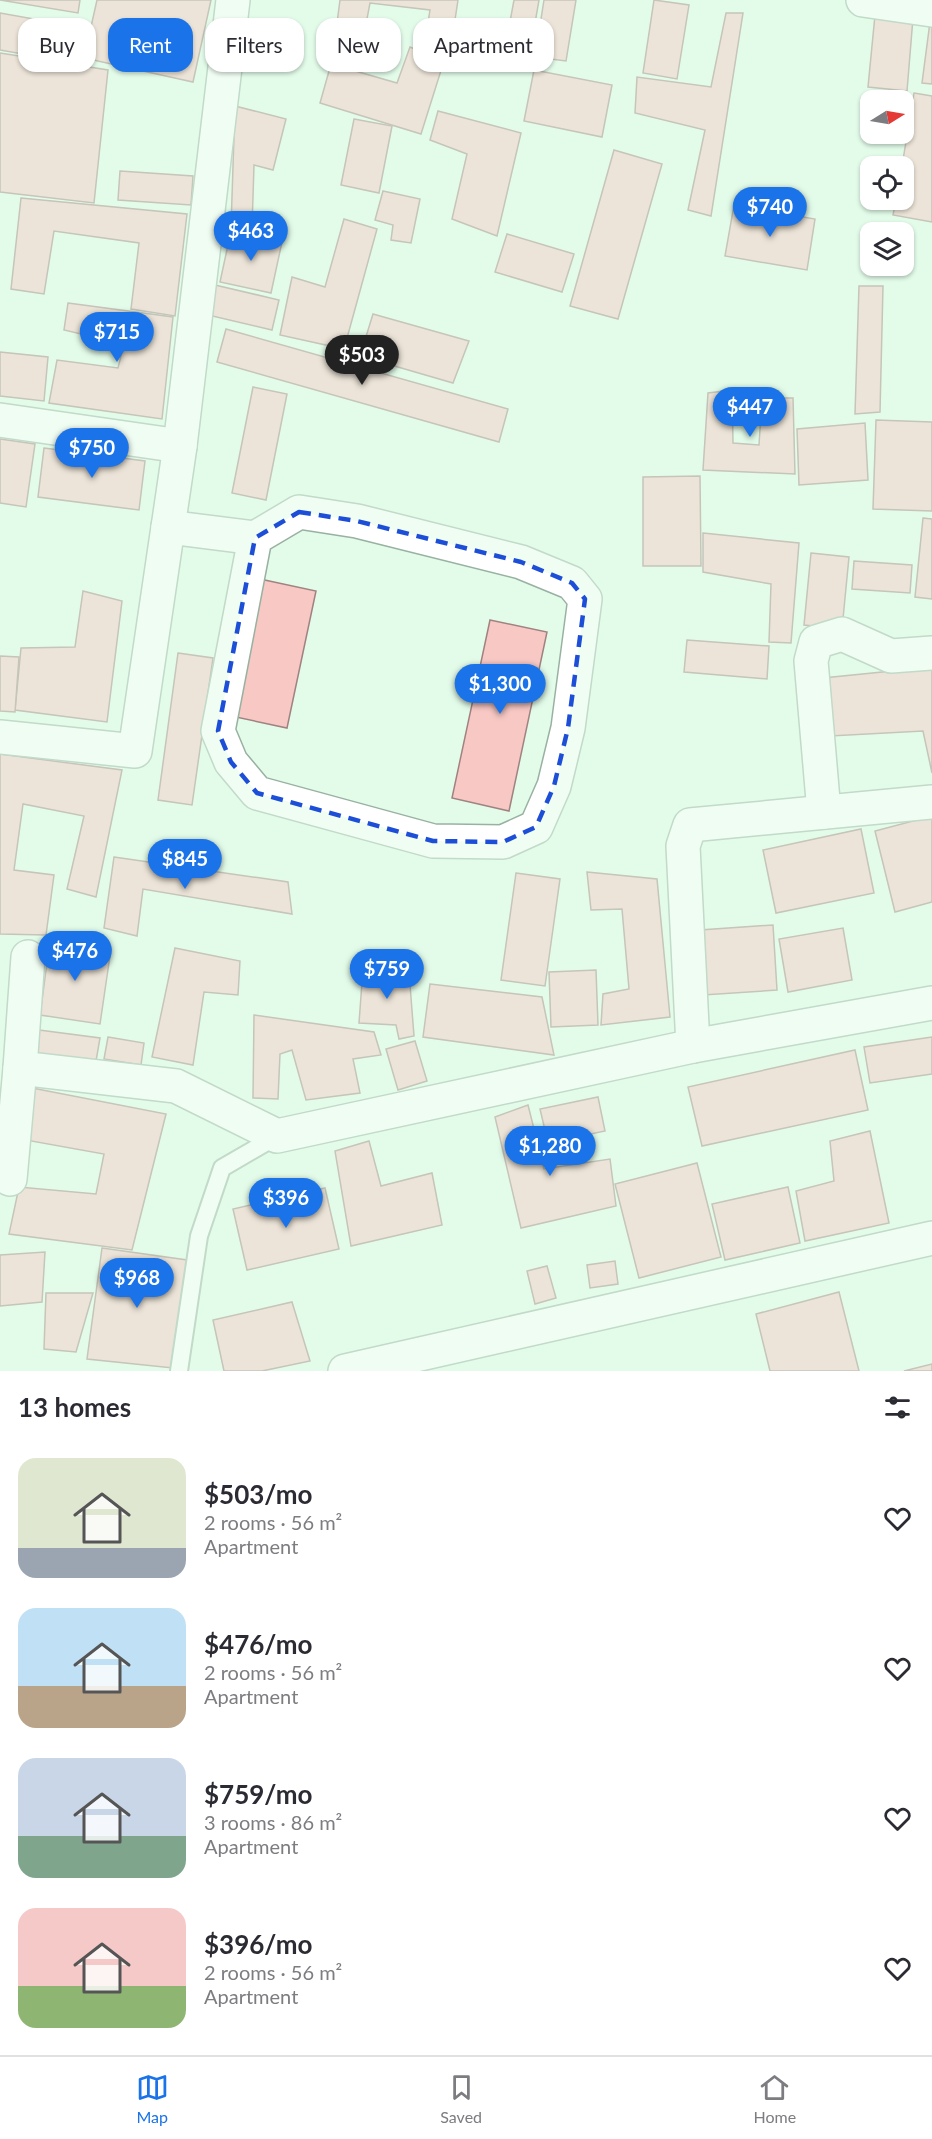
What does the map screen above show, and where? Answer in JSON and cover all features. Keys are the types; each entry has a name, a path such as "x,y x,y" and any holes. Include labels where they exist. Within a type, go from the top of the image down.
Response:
{"street":[{"path":"0,737 135,751 180,446 233,0"},
{"path":"863,0 932,10"},
{"path":"0,420 180,446"},
{"path":"168,527 255,538 298,512 357,521 521,562 572,582 585,599 568,728 554,786 536,827 503,842 433,841 256,793 231,762 218,731 255,538"},
{"path":"824,812 811,661 816,642 842,634 891,656 932,653"},
{"path":"693,1046 683,846 690,825 932,802"},
{"path":"10,1179 28,957"},
{"path":"20,1068 176,1086 277,1136 693,1046 932,1003"},
{"path":"345,1371 932,1238"}],"lane":[{"path":"179,1371 199,1236 222,1168 277,1136"}],"highlighted area":[{"path":"299,512 357,521 521,562 572,583 585,599 568,728 554,786 536,827 503,842 433,841 257,793 231,762 218,731 255,538"}],"building":[{"path":"0,0 80,0 78,13"},
{"path":"97,0 211,0 207,18 205,18 193,82 148,72 193,72 193,18 108,18 108,63 96,61 96,18 93,18"},
{"path":"340,0 458,0 455,18 429,18 430,10 370,3 367,18 338,18"},
{"path":"514,0 539,0 536,18 511,18"},
{"path":"544,0 576,0 566,61 554,59 554,18 541,18"},
{"path":"654,0 689,5 677,79 643,73"},
{"path":"0,13 28,18 18,18 18,53 0,50"},
{"path":"726,13 743,13 711,216 688,210 705,130 635,113 637,77 711,87"},
{"path":"875,15 913,18 907,90 868,87"},
{"path":"930,22 932,23 932,84 922,83"},
{"path":"410,47 413,48 413,72 441,72 421,134 320,103 329,72 359,72 397,83"},
{"path":"0,53 18,56 18,72 96,72 96,68 108,70 94,203 0,192"},
{"path":"534,72 612,85 602,137 524,121"},
{"path":"914,93 932,96 932,222 893,215 894,210 914,210 914,156 904,156 906,144 914,144"},
{"path":"235,106 286,119 273,170 254,165 252,228 231,227"},
{"path":"438,111 521,133 497,236 452,219 467,154 430,140"},
{"path":"354,119 392,126 379,193 341,185"},
{"path":"614,150 662,164 618,319 570,306"},
{"path":"120,171 193,176 191,205 118,200"},
{"path":"383,191 420,199 411,243 391,240 393,225 375,220"},
{"path":"21,198 187,214 175,316 131,309 139,243 54,231 44,294 11,289"},
{"path":"734,205 815,219 807,270 725,256"},
{"path":"344,219 377,229 344,349 280,335 292,277 325,287"},
{"path":"231,231 282,242 271,293 220,282"},
{"path":"507,234 574,254 562,292 495,272"},
{"path":"215,285 279,300 272,330 208,315"},
{"path":"859,286 883,286 880,412 855,414"},
{"path":"68,303 173,317 162,419 49,403 57,360 118,368 124,344 64,330"},
{"path":"373,314 469,341 453,383 360,356"},
{"path":"226,329 508,409 499,442 217,362"},
{"path":"0,352 48,357 44,401 0,396"},
{"path":"253,387 287,394 266,500 232,493"},
{"path":"732,390 733,443 759,445 762,398 793,398 795,474 703,470 708,393"},
{"path":"876,420 932,422 932,511 873,509"},
{"path":"865,423 868,480 799,485 797,429"},
{"path":"0,439 35,444 26,507 0,503"},
{"path":"44,448 145,461 139,510 38,497"},
{"path":"700,476 701,566 643,566 643,477"},
{"path":"923,518 932,519 932,599 915,597"},
{"path":"703,533 799,543 791,643 769,642 771,584 703,572"},
{"path":"811,553 849,557 842,629 804,625"},
{"path":"854,561 912,565 910,593 852,589"},
{"path":"260,579 316,591 287,728 231,716"},
{"path":"83,591 122,601 107,722 15,710 21,648 75,647"},
{"path":"490,620 547,632 509,811 452,798"},
{"path":"687,640 769,646 767,679 684,672"},
{"path":"178,653 213,658 192,805 158,800"},
{"path":"0,656 19,657 15,712 0,711"},
{"path":"932,667 932,773 923,731 830,736 823,678"},
{"path":"0,754 122,770 96,897 67,889 84,816 23,804 14,870 54,875 46,935 0,934"},
{"path":"932,816 932,902 895,912 875,831"},
{"path":"861,829 874,893 776,913 763,850"},
{"path":"114,857 288,882 292,914 143,889 137,936 104,928"},
{"path":"587,872 657,879 670,1017 601,1025 603,994 629,989 622,909 591,910"},
{"path":"516,873 560,879 545,986 501,980"},
{"path":"773,925 777,990 703,995 700,930"},
{"path":"843,928 852,980 788,992 779,939"},
{"path":"50,941 111,949 100,1024 40,1015"},
{"path":"175,948 240,961 238,995 204,992 193,1065 152,1057"},
{"path":"363,969 409,972 414,1036 399,1039 396,1025 359,1023"},
{"path":"596,970 598,1025 551,1027 549,972"},
{"path":"430,984 542,997 554,1055 423,1037"},
{"path":"254,1015 374,1032 381,1055 353,1059 360,1093 306,1100 292,1050 280,1054 278,1099 253,1098"},
{"path":"39,1030 100,1038 95,1067 35,1058"},
{"path":"108,1037 144,1043 141,1065 104,1059"},
{"path":"932,1037 932,1074 870,1083 864,1047"},
{"path":"415,1041 427,1081 398,1090 386,1049"},
{"path":"855,1050 868,1110 702,1146 688,1087"},
{"path":"27,1087 166,1114 132,1250 9,1234 19,1187 96,1194 104,1154 20,1139"},
{"path":"598,1097 605,1131 548,1143 540,1109"},
{"path":"528,1105 544,1169 610,1159 616,1206 521,1228 495,1117"},
{"path":"870,1131 889,1223 805,1241 796,1191 834,1181 830,1141"},
{"path":"369,1141 381,1186 432,1173 442,1225 351,1246 335,1151"},
{"path":"697,1163 721,1257 639,1278 615,1184"},
{"path":"788,1187 800,1243 725,1260 712,1204"},
{"path":"325,1188 339,1249 247,1270 233,1209"},
{"path":"102,1248 187,1260 173,1368 87,1359"},
{"path":"45,1252 42,1302 0,1306 0,1255"},
{"path":"615,1261 618,1284 590,1288 587,1265"},
{"path":"547,1266 556,1298 535,1304 527,1271"},
{"path":"839,1292 859,1371 770,1371 756,1314"},
{"path":"46,1293 93,1293 76,1352 44,1349"},
{"path":"292,1302 310,1361 262,1371 224,1371 213,1320"},
{"path":"932,1364 932,1371 904,1371"}]}
